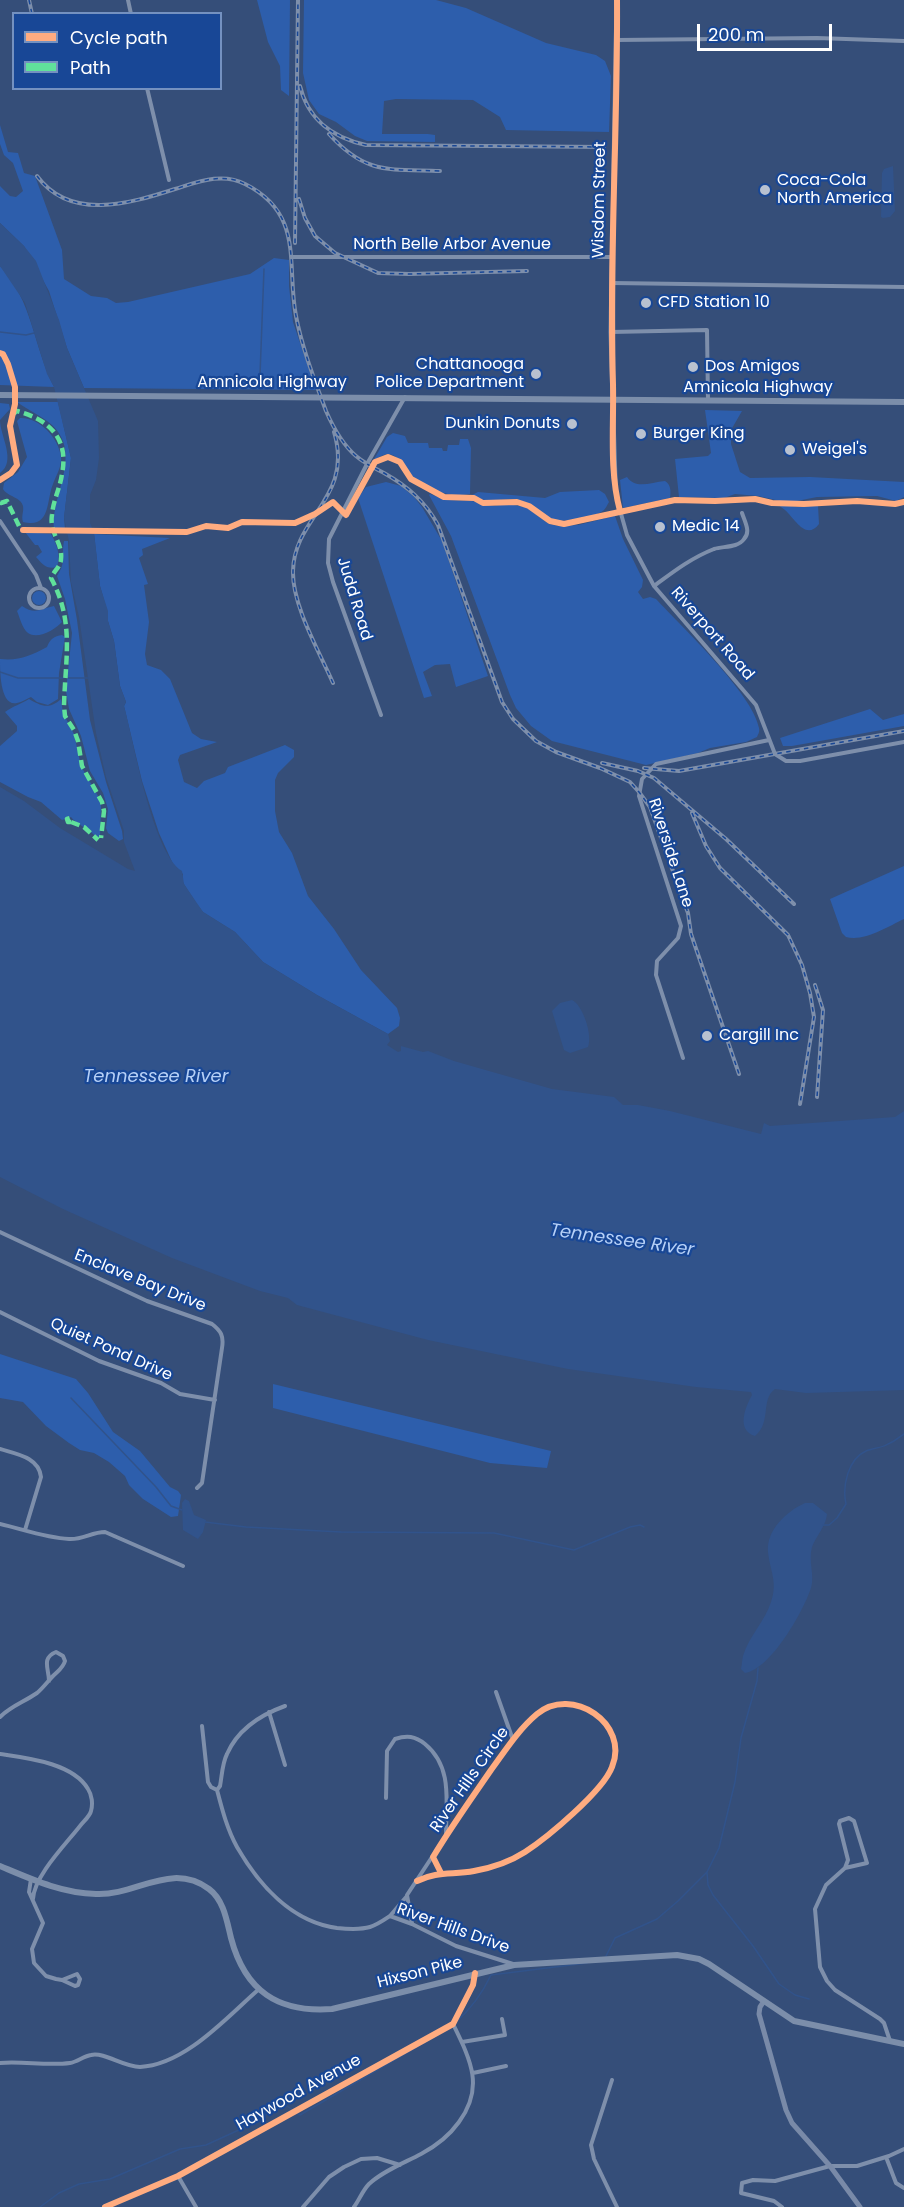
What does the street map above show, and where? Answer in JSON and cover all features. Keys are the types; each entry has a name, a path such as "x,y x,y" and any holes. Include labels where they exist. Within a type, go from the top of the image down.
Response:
{"main road":[{"name":"Amnicola Highway","path":"0,395 904,402"},
{"name":"Hixson Pike","path":"0,1866 39,1882 73,1892 105,1894 124,1892 159,1879 175,1877 195,1881 210,1890 219,1902 236,1954 258,1990 294,2008 332,2009 513,1965 677,1955 699,1959 709,1964 794,2021 904,2044"}],"street":[{"name":"Wisdom Street","path":"613,401 611,332 617,0"},
{"path":"617,40 817,38 904,41"},
{"path":"147,90 169,180"},
{"name":"North Belle Arbor Avenue","path":"292,257 612,257"},
{"path":"612,283 904,287"},
{"path":"611,332 707,330 708,401"},
{"name":"Judd Road","path":"381,715 333,582 328,563 329,538 405,397"},
{"name":"Riverport Road","path":"613,401 616,496 627,535 654,586 756,705 775,754 786,761 800,761 904,742"},
{"path":"654,586 693,558 716,549 739,544 746,537 748,529 742,513"},
{"path":"0,521 36,575 41,588 46,591 49,598 44,606 38,607 32,604 29,596 35,589 41,588"},
{"name":"Riverside Lane","path":"683,1059 656,975 657,961 678,938 681,926 639,796 642,779 656,764 769,740"},
{"name":"Enclave Bay Drive","path":"0,1232 147,1301 205,1321 216,1328 223,1337 202,1484 197,1488"},
{"name":"Quiet Pond Drive","path":"0,1312 99,1361 161,1383 180,1394 215,1400"},
{"path":"0,1449 34,1461 40,1471 41,1477 25,1530"},
{"path":"0,1524 67,1539 105,1532 183,1566"},
{"path":"0,1717 16,1704 38,1692 49,1681 64,1664 63,1656 56,1652 48,1658 46,1663 49,1681"},
{"path":"496,1692 513,1740"},
{"name":"River Hills Circle","path":"390,1916 417,1881 513,1740 537,1714 548,1708 576,1704 592,1711 604,1722 614,1743 615,1758 604,1781 524,1852 491,1867 476,1871 429,1874 417,1881"},
{"path":"217,1790 220,1786 227,1753 246,1728 269,1712 285,1706"},
{"path":"269,1712 285,1765"},
{"name":"River Hills Drive","path":"202,1726 207,1775 211,1787 217,1790 229,1830 237,1847 276,1898 290,1910 326,1927 343,1929 369,1927 390,1916 412,1924 456,1946 513,1965"},
{"path":"386,1798 387,1750 395,1739 409,1736 415,1738 431,1749 445,1771 446,1836"},
{"path":"0,1754 44,1762 58,1767 80,1778 91,1794 91,1812 33,1890 33,1899"},
{"path":"844,1869 848,1856 839,1824 840,1821 849,1818 854,1821 867,1863 844,1869 826,1886 815,1909 820,1966 827,1981 835,1990 884,2023 890,2041"},
{"name":"River Hills Circle","path":"433,1857 441,1873"},
{"path":"31,1879 29,1892 42,1923 32,1949 34,1963 46,1976 62,1980"},
{"path":"407,1895 412,1924"},
{"path":"354,2207 367,2185 435,2146 455,2127 469,2107 472,2097 473,2073 453,2024 471,1991 475,1973"},
{"path":"0,2063 70,2063 92,2054 130,2067 143,2067 181,2053 198,2042 258,1990"},
{"path":"764,2001 759,2014 786,2110 792,2123 830,2166 860,2207"},
{"path":"462,2042 505,2035 502,2019"},
{"name":"Haywood Avenue","path":"105,2207 178,2175 453,2024"},
{"path":"473,2073 506,2066"},
{"path":"612,2080 591,2145 594,2159 616,2207"},
{"path":"782,2207 774,2201 741,2193 742,2183 753,2180 775,2181 830,2166 857,2166 904,2149"},
{"path":"303,2207 329,2177 361,2159 377,2157 401,2165"},
{"path":"886,2157 896,2183 904,2188"},
{"path":"178,2175 195,2207"}],"shaded area":[{"path":"257,0 290,0 289,96 281,90 280,66 268,42"},
{"path":"304,0 436,0 466,8 546,43 596,55 605,61 611,76 609,132 506,130 500,117 473,100 396,99 384,101 382,134 435,135 435,142 367,141 355,136 336,122 319,114 309,100 303,73"},
{"path":"0,125 8,152 18,153 24,173 35,176 62,250 64,279 91,296 107,298 116,303 128,302 250,274 274,258 289,260 293,322 316,390 84,388 67,348 49,291 24,246 0,223 0,186 10,196 16,197 23,191 13,163 4,155 0,144"},
{"path":"0,266 11,280 26,309 54,387 0,385"},
{"path":"17,402 58,402 71,458 64,518 65,529 54,528 54,515 65,462 65,449 61,436 52,425"},
{"path":"0,403 9,404 10,409 0,420"},
{"path":"705,410 742,411 731,430 731,444 740,472 750,478 810,477 904,482 904,497 896,501 877,496 817,497 797,501 780,501 735,494 724,498 679,497 675,459 708,456 711,453"},
{"path":"20,418 34,421 47,430 56,443 61,457 60,468 46,512 43,518 32,523 23,522 22,503 3,489 4,483 18,472 27,457 17,421"},
{"path":"0,420 7,462 0,473"},
{"path":"393,433 405,436 408,443 428,443 429,448 442,448 443,451 447,451 448,445 459,445 460,439 468,439 471,448 470,494 447,494 426,486 413,477 393,455 388,454 373,461 387,437"},
{"path":"627,477 639,484 665,481 670,488 670,498 623,508 620,480"},
{"path":"386,482 401,486 414,497 442,541 488,676 456,687 450,664 435,665 423,672 432,696 424,698 358,498 366,487"},
{"path":"599,490 605,494 609,502 604,510 588,517 565,520 554,520 522,501 509,499 492,501 472,495 478,492 545,498 560,492"},
{"path":"430,494 447,500 472,501 494,506 507,504 526,507 549,524 558,526 578,525 615,516 623,539 643,580 638,592 643,599 650,597 656,599 731,680 754,714 759,729 757,737 746,742 710,748 646,765 552,741 531,726 516,708 510,695 451,536"},
{"path":"778,504 797,507 818,505 819,524 814,529 805,529"},
{"path":"25,532 51,534 58,550 57,567 48,567 38,560 36,557 42,552"},
{"path":"94,534 170,538 142,549 143,555 139,558 148,584 144,585 149,622 145,654 147,665 161,670 170,679 192,733 201,739 217,742 180,755 178,760 184,782 197,788 204,781 225,773 228,767 285,745 294,750 294,757 278,773 275,780 275,811 279,832 292,853 308,896 334,929 361,970 397,1008 400,1018 399,1026 388,1034 263,962 235,932 203,912 182,881 183,874 173,864 159,833 142,781 124,706 126,702 120,686 114,641 100,586"},
{"path":"64,541 68,541 69,574 90,720 106,782 122,831 123,839 119,841 108,833 106,828 108,809 103,793 90,771 81,736 69,709 66,691 72,633 65,599 57,576 63,562"},
{"path":"36,591 42,591 46,598 42,605 36,605 32,601 32,595"},
{"path":"22,606 34,611 54,606 62,622 46,633 32,635 24,628 17,611"},
{"path":"62,635 65,637 59,673 58,699 48,705 37,702 31,697 17,703 7,700 2,687 0,659 30,655 47,647 53,638"},
{"path":"29,699 37,704 49,706 61,699 63,713 74,734 81,766 101,806 100,837 96,837 71,817 62,820 41,802 0,782 0,746 17,731 17,726 5,712"},
{"path":"870,709 883,720 904,714 904,726 792,746 783,746 780,738"},
{"path":"904,866 904,919 868,936 846,937 842,933 830,899"},
{"path":"0,1354 76,1379 88,1393 113,1432 140,1451 170,1487 181,1495 178,1516 171,1517 143,1499 129,1485 125,1476 109,1462 69,1443 46,1426 23,1402 0,1398"},
{"path":"273,1384 551,1451 547,1468 490,1463 273,1408"}],"water":[{"path":"893,166 895,211 890,217 883,218 881,217 882,173 884,169"},
{"name":"Tennessee River","path":"0,223 36,261 59,320 67,348 98,421 99,458 96,480 90,495 90,523 94,532 100,586 114,641 120,686 126,702 124,706 153,820 171,860 182,871 184,884 203,912 235,932 263,962 388,1034 390,1041 387,1045 398,1052 401,1051 401,1046 423,1052 428,1051 454,1061 552,1089 614,1097 623,1105 638,1105 670,1111 761,1134 764,1123 770,1126 895,1117 904,1111 904,1390 806,1393 775,1389 768,1399 763,1424 755,1436 749,1433 744,1424 751,1392 696,1387 568,1369 428,1340 297,1305 288,1298 260,1291 172,1258 63,1209 0,1177 0,787 24,801 60,828 135,871 124,842 124,831 106,777 96,733 79,617 71,582 69,541 64,518 71,458 54,387 47,374 25,303 0,266"},
{"path":"572,1000 583,1014 589,1042 588,1047 570,1053 564,1050 552,1011 560,1003"},
{"path":"185,1499 189,1501 194,1515 206,1520 203,1532 198,1539 183,1530 182,1503"},
{"path":"805,1503 813,1503 827,1514 825,1523 812,1547 811,1588 801,1611 775,1651 755,1669 745,1673 741,1669 743,1656 765,1616 773,1595 774,1582 768,1552 770,1536 785,1516"}],"waterway":[{"path":"260,375 264,269"},
{"path":"0,332 26,335 34,333"},
{"path":"0,672 18,678 63,678"},
{"path":"68,678 88,678"},
{"path":"71,1398 156,1487 171,1506 182,1510"},
{"path":"823,1525 829,1525 837,1518 846,1504 846,1481 855,1460 866,1451 886,1445 904,1434"},
{"path":"205,1522 246,1527 341,1532 494,1533 574,1550 630,1527 640,1525 644,1527"},
{"path":"606,1956 615,1938 657,1919 707,1872 719,1848 758,1668"},
{"path":"707,1872 708,1885 713,1895 779,1984 795,1995 809,1999"},
{"path":"455,2023 476,2001 491,1975 587,1963"},
{"path":"40,2207 59,2193 79,2184 110,2179 180,2149 206,2145 241,2129 284,2104 300,2115 449,2028"}],"railway":[{"path":"29,0 32,12"},
{"path":"295,243 298,0"},
{"path":"300,86 309,109 324,126 343,138 366,145 604,147"},
{"path":"329,134 355,157 367,163 392,169 440,171"},
{"path":"37,176 51,190 66,199 83,204 101,205 139,200 201,181 219,178 236,180 264,196 277,210 285,225 289,242 293,297 302,340 332,423 351,452 408,489 433,516 502,702 513,719 536,741 556,752 630,782 650,807 688,913 691,934 739,1074"},
{"path":"299,199 305,218 315,236 335,253 378,273 527,271"},
{"path":"333,683 302,613 293,571 296,552 303,535 330,490 336,474 338,455 334,432"},
{"path":"644,768 679,771 904,731"},
{"path":"602,763 638,771 654,778 726,839 794,904"},
{"path":"692,813 706,846 720,868 788,935 802,965 814,1017 800,1104"},
{"path":"815,985 823,1010 817,1097"}],"marked path":[{"path":"12,415 17,411 48,426 60,441 63,451 62,474 52,521 61,559 51,578 58,594 66,626 65,716 78,741 82,766 102,802 104,811 101,838"},
{"path":"0,502 7,501 19,526"},
{"path":"71,822 67,819 70,818 71,822 84,827 98,840"}],"cycle path":[{"path":"617,0 612,336 613,464 620,511"},
{"path":"0,353 3,354 8,364 15,387 15,404 10,426 17,465 11,473 0,480"},
{"path":"23,530 187,532 206,526 228,528 242,522 295,523 333,502 346,515 375,462 388,457 400,462 411,479 444,497 474,498 483,503 517,502 529,506 550,521 564,524 675,500 755,499 772,503 804,504 857,501 895,504 904,502"},
{"path":"417,1881 438,1874 466,1872 494,1866 525,1852 547,1836 587,1800 607,1777 612,1767 615,1751 613,1736 605,1724 594,1714 581,1707 566,1704 551,1706 530,1720 491,1770 433,1857 441,1873"},
{"path":"105,2207 178,2176 453,2024 473,1985 475,1973"}],"place":[{"name":"Coca-Cola North America","path":"765,190"},
{"name":"CFD Station 10","path":"646,303"},
{"name":"Dos Amigos","path":"693,367"},
{"name":"Chattanooga Police Department","path":"536,374"},
{"name":"Dunkin Donuts","path":"572,424"},
{"name":"Burger King","path":"641,434"},
{"name":"Weigel's","path":"790,450"},
{"name":"Medic 14","path":"660,527"},
{"name":"Cargill Inc","path":"707,1036"}]}
